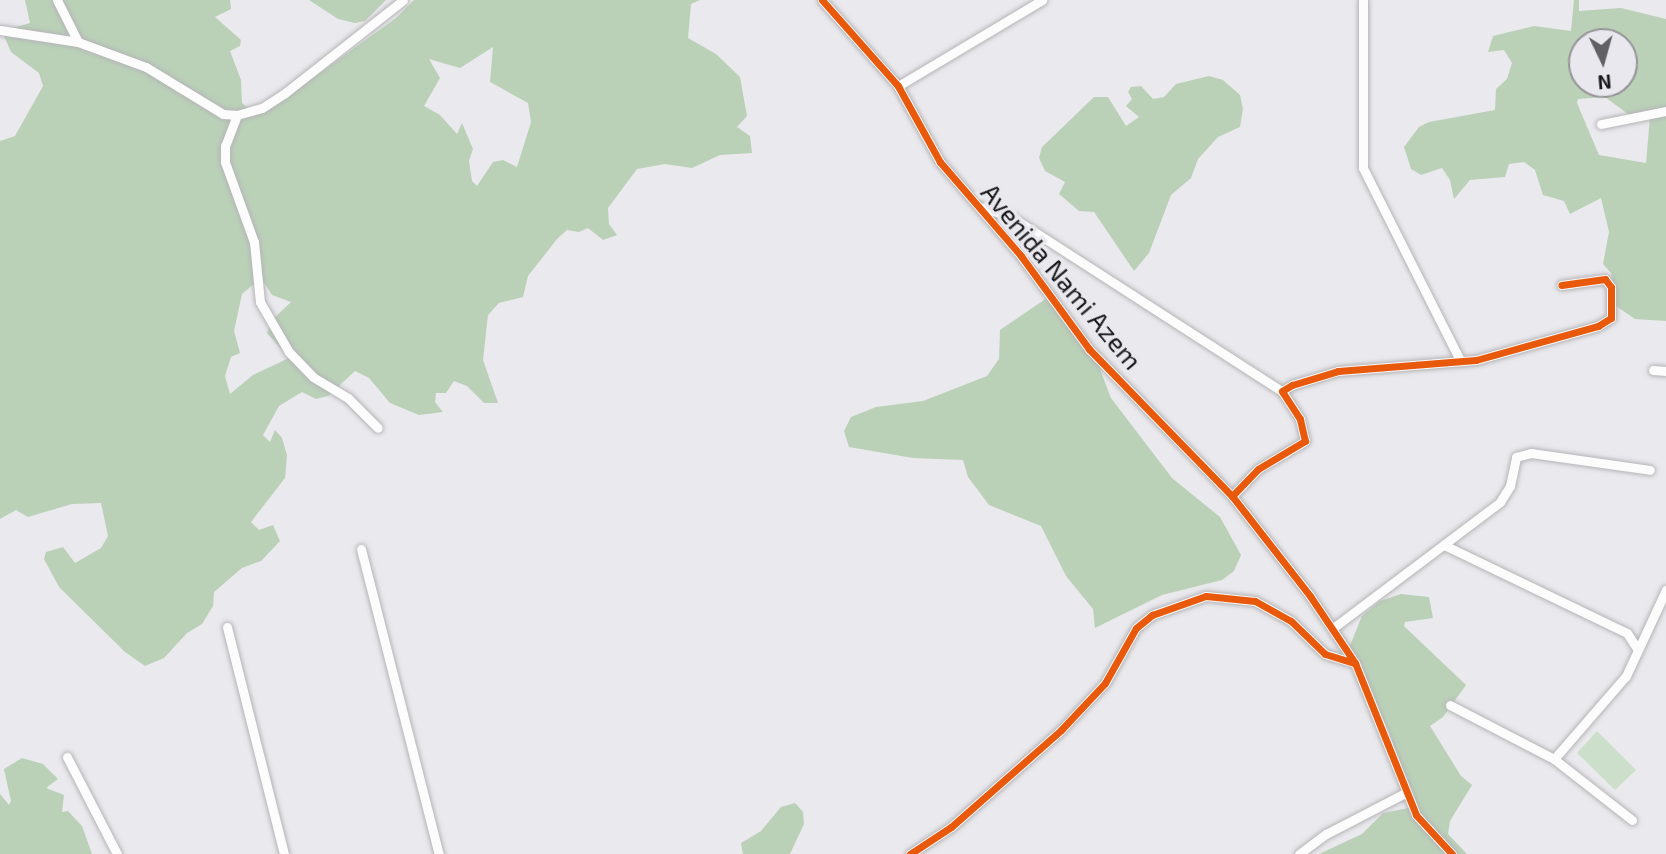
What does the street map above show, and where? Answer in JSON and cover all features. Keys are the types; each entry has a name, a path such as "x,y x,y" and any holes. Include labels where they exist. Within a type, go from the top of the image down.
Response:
{"street":[{"path":"57,0 78,42"},
{"path":"0,30 78,42 146,67 223,114 237,116 262,108 285,93 403,0"},
{"name":"Avenida Nami Azem","path":"822,0 898,86 940,162 978,206 1089,349 1232,496 1333,628 1355,663 1416,815 1452,854"},
{"path":"898,86 1042,0"},
{"path":"1363,0 1363,168 1460,360"},
{"path":"1601,124 1666,111"},
{"path":"237,116 225,146 225,162 254,242 260,302 297,360 313,377 348,398 378,428"},
{"path":"978,206 1010,216 1282,391 1300,419 1305,441 1258,469 1232,496"},
{"path":"1282,391 1338,371 1443,365 1511,352 1598,326 1611,318 1611,287 1605,279 1561,285"},
{"path":"1653,370 1666,371"},
{"path":"1333,628 1500,502 1510,486 1516,457 1523,454 1650,470"},
{"path":"1444,545 1618,629 1636,647"},
{"path":"361,549 439,854"},
{"path":"1554,759 1626,676 1636,647 1647,635 1666,590"},
{"path":"910,854 950,827 1061,730 1105,683 1136,628 1152,615 1206,596 1255,601 1291,621 1325,654 1355,663"},
{"path":"227,626 284,854"},
{"path":"1450,705 1554,759 1632,820"},
{"path":"67,757 117,854"},
{"path":"1299,854 1326,834 1405,793"}],"green space":[{"path":"25,0 230,0 231,9 215,17 241,40 240,46 230,51 241,80 242,103 251,111 266,112 396,18 414,0 700,0 691,4 688,38 716,54 740,77 747,116 737,127 750,136 752,153 720,155 692,168 665,164 637,169 608,208 609,224 617,235 603,240 588,228 579,232 567,230 557,239 528,276 523,297 499,303 488,315 483,360 498,403 484,403 467,386 454,381 446,393 436,393 435,402 443,412 419,415 390,403 369,378 355,371 328,396 316,399 302,392 279,406 263,435 270,442 275,430 282,438 287,455 285,478 251,522 259,530 273,525 280,541 261,561 242,568 214,592 213,606 202,624 187,633 164,658 145,666 125,652 59,587 44,559 46,552 63,547 75,563 101,548 108,536 101,503 72,504 28,517 16,510 0,519 0,141 15,136 43,86 39,73 11,52 4,36 9,29 30,23","holes":["493,47 490,82 528,103 531,122 517,167 503,160 493,162 477,186 472,181 469,161 473,149 462,123 457,134 440,115 424,106 440,78 429,59 460,68","261,278 272,295 291,302 272,320 267,333 289,358 253,375 230,394 225,376 231,357 240,353 234,331 242,294"]},
{"path":"309,0 386,0 365,21 355,23 338,19"},
{"path":"1574,0 1579,0 1579,11 1621,8 1666,19 1666,321 1635,319 1616,306 1611,273 1603,264 1609,232 1601,198 1570,214 1564,201 1543,195 1535,170 1524,162 1509,164 1505,177 1470,180 1454,199 1450,180 1442,168 1421,175 1411,169 1404,147 1419,127 1429,122 1495,110 1496,89 1507,79 1512,63 1504,50 1488,52 1493,36 1534,26 1568,31 1568,98 1592,98 1578,99 1577,103 1599,155 1646,163 1650,117 1628,114 1606,98 1638,98 1638,28 1571,28"},
{"path":"1209,76 1223,80 1240,95 1243,109 1240,127 1218,137 1198,159 1191,178 1171,195 1149,253 1134,271 1094,212 1079,211 1059,194 1065,182 1045,171 1039,158 1042,147 1094,97 1108,97 1126,126 1139,117 1126,106 1132,99 1128,92 1131,87 1141,86 1153,99 1164,97 1176,84"},
{"path":"1047,298 1080,339 1100,352 1101,372 1111,398 1172,478 1220,517 1241,555 1234,571 1222,580 1162,595 1095,628 1093,609 1066,576 1041,526 989,505 968,477 963,460 913,458 849,447 844,431 851,417 876,407 923,401 987,376 999,359 1000,330"},
{"path":"1401,594 1429,597 1433,618 1405,622 1404,626 1466,685 1443,717 1430,726 1461,776 1472,785 1450,821 1448,834 1467,854 1319,854 1362,834 1383,813 1414,807 1389,731 1349,648 1362,616 1380,601"},
{"path":"1597,731 1636,770 1615,790 1577,753"},
{"path":"22,758 43,764 58,779 46,788 64,795 62,812 68,811 82,826 92,854 0,854 0,794 9,805 11,801 4,769"},
{"path":"795,803 803,812 804,824 790,854 743,854 741,843 761,831 781,807"}],"cycle path":[{"path":"822,0 898,86 940,162 1021,256 1089,349 1232,496 1310,596 1355,663 1416,815 1452,854"},
{"path":"1232,496 1258,469 1305,441 1300,419 1282,391 1292,385 1338,371 1476,360 1598,326 1611,318 1611,287 1605,279 1561,285"},
{"path":"910,854 951,827 1061,730 1105,683 1136,628 1152,615 1206,596 1255,601 1291,621 1325,654 1355,663"}]}
